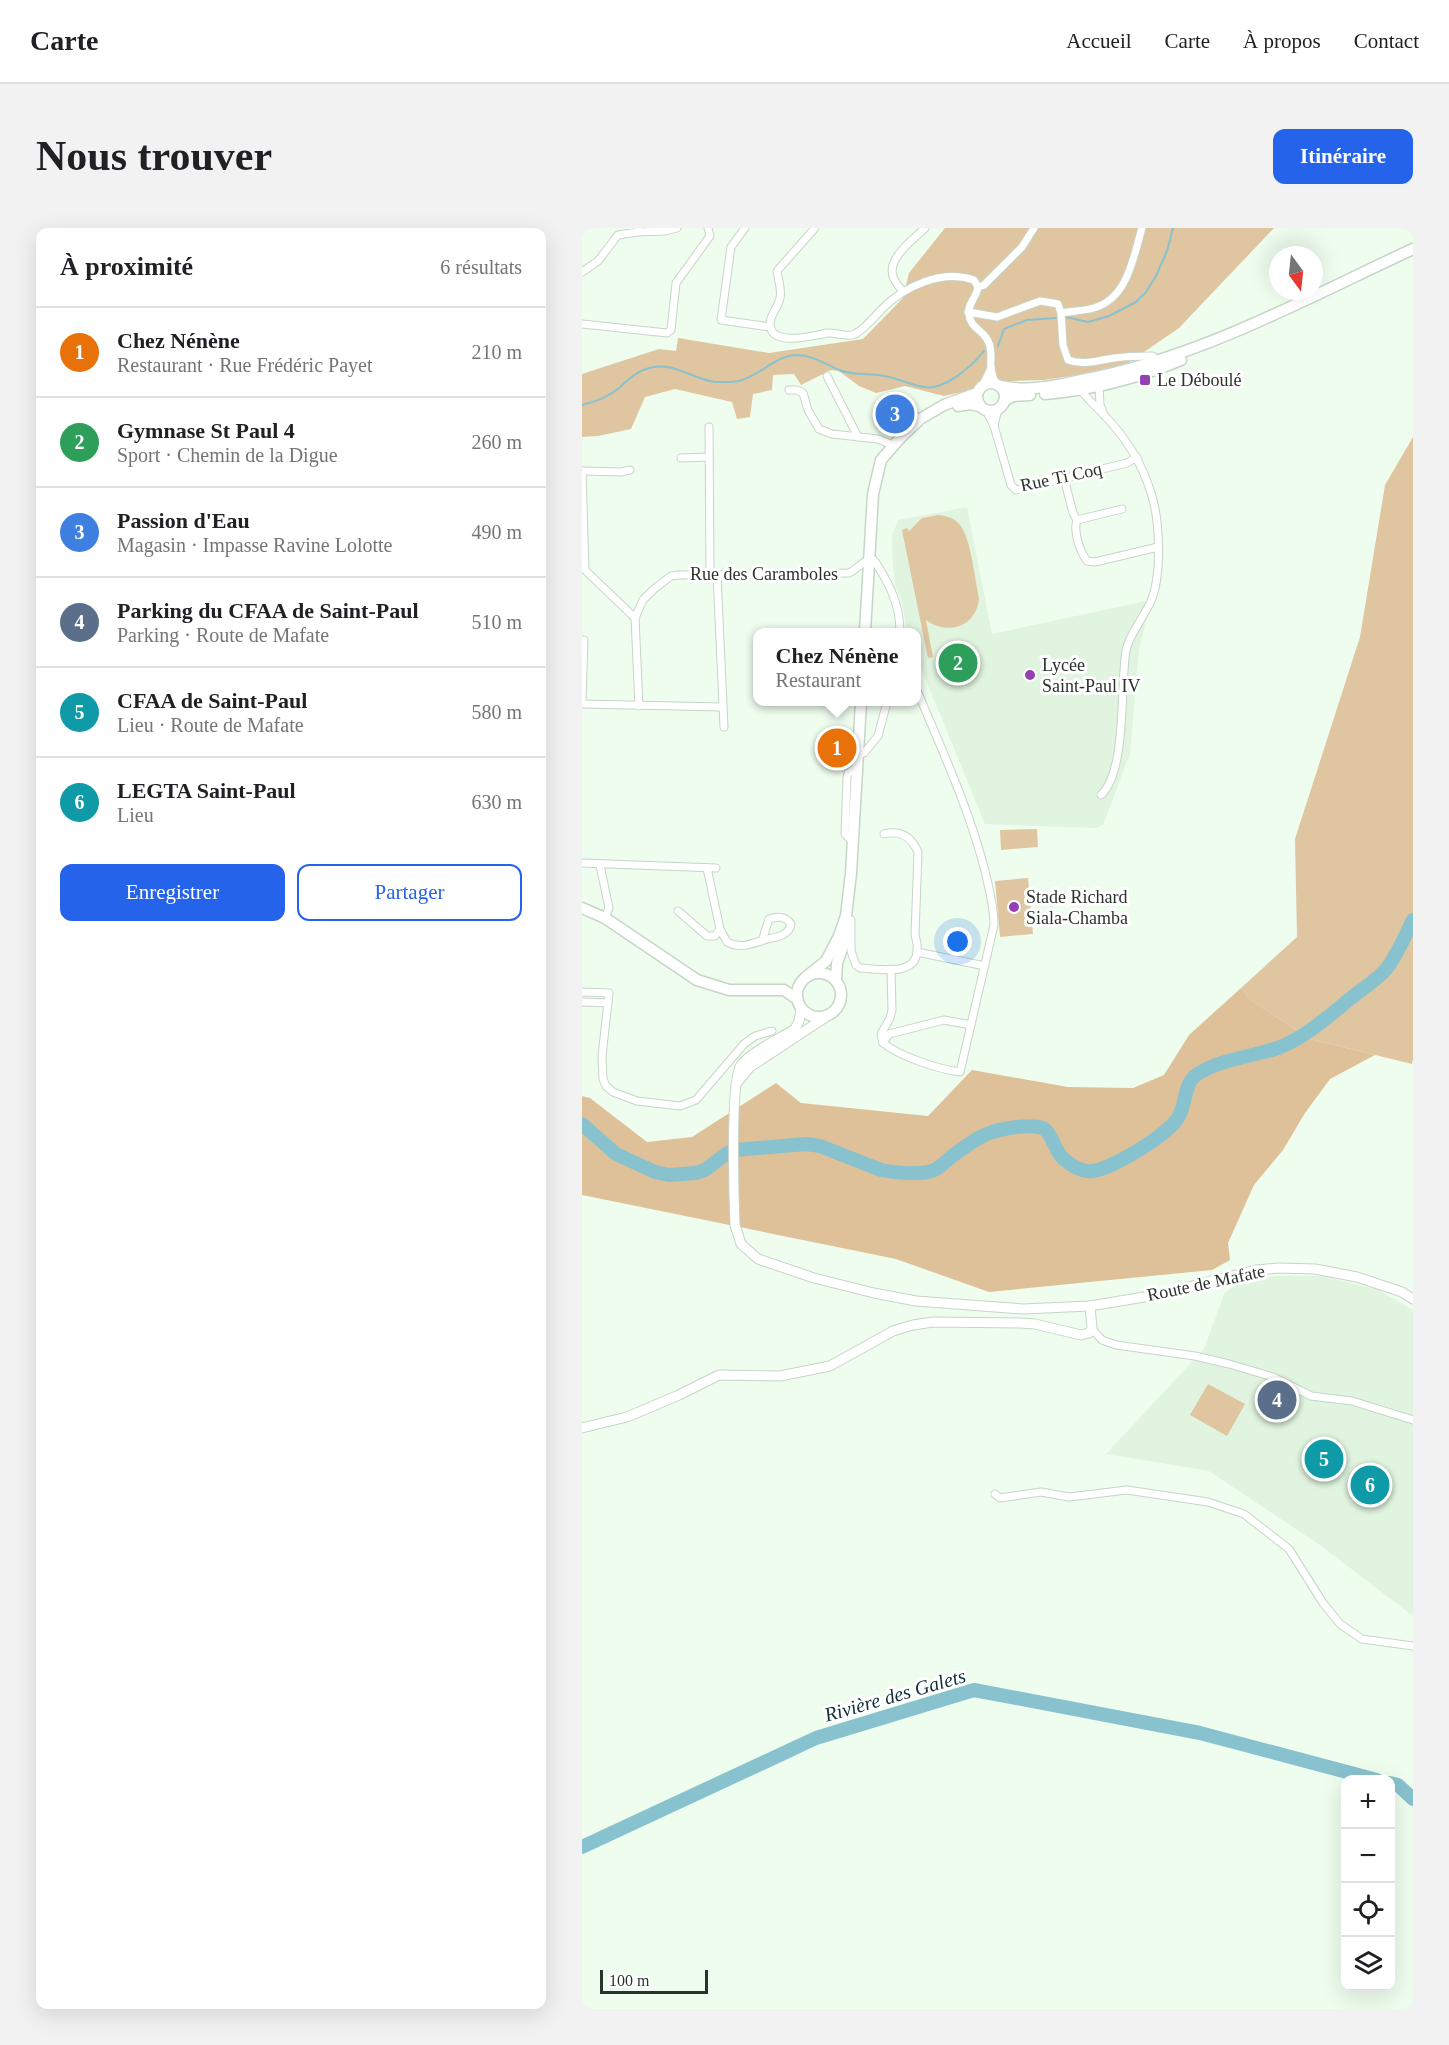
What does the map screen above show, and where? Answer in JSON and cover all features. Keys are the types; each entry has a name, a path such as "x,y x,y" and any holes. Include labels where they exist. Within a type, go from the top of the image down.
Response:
{"main road":[{"path":"896,446 932,415 945,409 970,404 992,407 1013,396 1085,382 1156,362 1218,340 1413,249"},
{"path":"870,628 871,560 883,477 896,446 910,427 932,411 980,389 998,385 1030,389 1085,382 1099,386 1149,373 1191,356 1218,340"},
{"path":"992,407 1004,393 998,385"},
{"path":"980,389 992,407"},
{"path":"866,628 871,576"},
{"path":"735,1086 750,1067 797,1038 836,1010 840,1003 842,995 836,980 837,963 851,920 856,887 861,706"},
{"path":"735,1086 736,1074 741,1065 798,1025 797,991 804,979 826,961 840,936 846,916 853,842 856,768 861,754 867,706"},
{"path":"582,908 605,918 697,980 729,990 749,992 784,990 799,1003 806,1013 813,1016 829,1015"},
{"path":"766,990 804,979 813,973 829,975 836,980"},
{"name":"Route de Mafate","path":"735,1086 734,1215 737,1237 741,1244 758,1259 814,1278 916,1301 1023,1309 1090,1306 1156,1295 1256,1270 1315,1269 1357,1277 1402,1292 1413,1299"},
{"path":"582,1428 627,1417 719,1375 780,1376 830,1366 893,1331 913,1325 933,1322 1021,1323 1081,1335 1089,1334 1092,1329 1090,1306"}],"street":[{"path":"582,272 598,261 618,235 638,230 665,231 677,228"},
{"path":"582,324 667,333 671,330 676,283 710,236 708,228"},
{"path":"745,228 731,247 721,320 770,327"},
{"path":"815,228 777,271 781,297 771,320 770,327 773,332 783,337 809,338 828,333 851,335 864,329 883,308 903,292 948,276 962,276 974,280 978,287 977,295 968,312 971,323 988,340 992,351 991,368 980,389"},
{"path":"903,292 891,272 893,264 925,228"},
{"path":"978,287 984,285 1022,247 1034,228"},
{"path":"1062,313 1095,308 1116,294 1124,283 1134,258 1142,228"},
{"path":"968,312 997,317 1040,301 1058,304 1062,313 1063,345 1068,360 1076,363 1092,363 1117,357 1153,356 1156,362"},
{"path":"991,368 998,385"},
{"path":"827,376 858,437"},
{"path":"1085,382 1086,397 1124,437 1137,457 1152,495 1158,519 1155,585 1151,600 1126,648 1119,754 1106,790 1101,795"},
{"path":"1099,386 1100,405 1104,414"},
{"path":"789,390 802,393 808,410 819,429 832,434 878,439 896,446"},
{"name":"Rue Ti Coq","path":"992,407 994,426 1013,489 1021,490 1127,463 1137,457"},
{"path":"709,427 714,575 724,727"},
{"path":"681,458 709,457"},
{"path":"630,470 583,471 585,570 635,618 639,706"},
{"path":"1064,478 1077,520 1075,526 1083,555 1090,562 1158,547"},
{"path":"1077,520 1122,509"},
{"path":"871,560 888,582 897,604 899,628"},
{"name":"Rue des Caramboles","path":"635,618 643,600 670,576 849,573 871,560"},
{"path":"871,576 888,582"},
{"path":"584,640 582,703 722,707"},
{"path":"921,700 967,811 981,855 994,909 994,925 972,1025 960,1072 908,1056 883,1043 881,1034 944,1020 972,1025"},
{"path":"861,754 878,736 886,706"},
{"path":"851,920 851,951 856,965 861,968 909,967 916,958 918,852 905,835 893,832 884,834"},
{"path":"582,863 716,868"},
{"path":"600,865 609,900 605,918"},
{"path":"707,868 723,938 731,944 748,946 762,940"},
{"path":"678,911 707,936 715,936 720,929"},
{"path":"917,952 985,966"},
{"path":"886,1032 892,1010 891,969"},
{"path":"582,992 609,993 602,1056 603,1079 606,1086 613,1092 637,1101 680,1106 696,1100 744,1044 755,1036 772,1031 778,1025"},
{"path":"582,1002 608,1003"},
{"path":"772,1031 782,1038 797,1038"},
{"path":"1092,1329 1102,1340 1116,1345 1196,1356 1229,1364 1274,1377 1311,1396 1352,1401 1413,1420"},
{"path":"995,1494 1000,1498 1041,1492 1069,1497 1127,1490 1208,1502 1244,1514 1289,1549 1323,1603 1340,1624 1362,1639 1413,1646"}],"shaded area":[{"path":"945,228 1274,228 1179,328 1128,363 1089,373 1044,380 978,382 971,390 944,396 905,386 876,393 859,386 839,371 831,370 801,385 794,374 773,375 772,390 753,394 750,417 737,419 732,402 675,389 645,397 631,429 582,437 582,374 659,349 676,351 678,338 769,353 863,339 903,298 909,273"},
{"path":"1413,437 1412,1064 1310,1039 1252,1001 1241,988 1297,937 1295,839 1360,637 1385,485"},
{"name":"Lycée Saint-Paul IV","path":"967,507 992,634 1151,600 1139,649 1130,754 1103,825 1095,828 985,824 921,668 921,628 906,628 902,601 895,585 892,552 892,536 898,520"},
{"path":"938,515 955,520 965,534 979,598 973,616 960,626 943,627 926,620 933,657 928,658 902,530 907,528 909,531 922,518"},
{"path":"1037,829 1038,847 1001,850 1000,830"},
{"name":"Stade Richard Siala-Chamba","path":"1028,878 1033,934 1000,937 995,881"},
{"path":"1241,988 1252,1001 1310,1039 1375,1055 1330,1079 1305,1113 1283,1150 1254,1185 1228,1243 1230,1260 1212,1270 989,1292 896,1259 582,1195 582,1096 590,1098 647,1142 692,1137 776,1083 801,1103 928,1116 972,1070 1068,1087 1133,1088 1164,1075 1189,1035"},
{"path":"1275,1276 1323,1276 1378,1290 1413,1310 1413,1616 1320,1545 1209,1471 1106,1454 1204,1349 1225,1292 1246,1280"},
{"path":"1208,1384 1245,1404 1227,1436 1190,1415"}],"waterway":[{"path":"1066,317 1088,322 1109,316 1136,302 1146,292 1156,276 1167,251 1173,228"},
{"path":"998,346 1004,329 1027,320 1056,318"},
{"path":"582,405 606,397 649,368 666,367 715,382 732,382 749,377 782,358 796,355 813,358 845,372 884,376 919,386 932,387 957,376 984,351"},
{"path":"582,1124 616,1154 655,1172 669,1175 705,1170 735,1150 806,1144 820,1146 881,1170 907,1173 926,1172 938,1168 982,1136 997,1130 1028,1126 1045,1129 1062,1157 1075,1167 1088,1171 1101,1169 1140,1149 1164,1132 1179,1116 1189,1084 1196,1075 1215,1065 1278,1048 1299,1038 1373,982 1391,963 1413,920"},
{"name":"Rivière des Galets","path":"582,1847 816,1738 974,1690 1200,1733 1358,1775"},
{"name":"Rivière des Galets","path":"1395,1784 1413,1799"}],"place":[{"name":"Le Déboulé","path":"1145,380"},
{"name":"Passion d'Eau","path":"895,414"},
{"name":"Gymnase St Paul 4","path":"958,663"},
{"name":"Lycée Saint-Paul IV","path":"1030,675"},
{"name":"Chez Nénène","path":"837,748"},
{"name":"Stade Richard Siala-Chamba","path":"1014,907"},
{"name":"Parking du CFAA de Saint-Paul","path":"1277,1400"},
{"name":"CFAA de Saint-Paul","path":"1324,1459"},
{"name":"LEGTA Saint-Paul","path":"1370,1485"}]}
